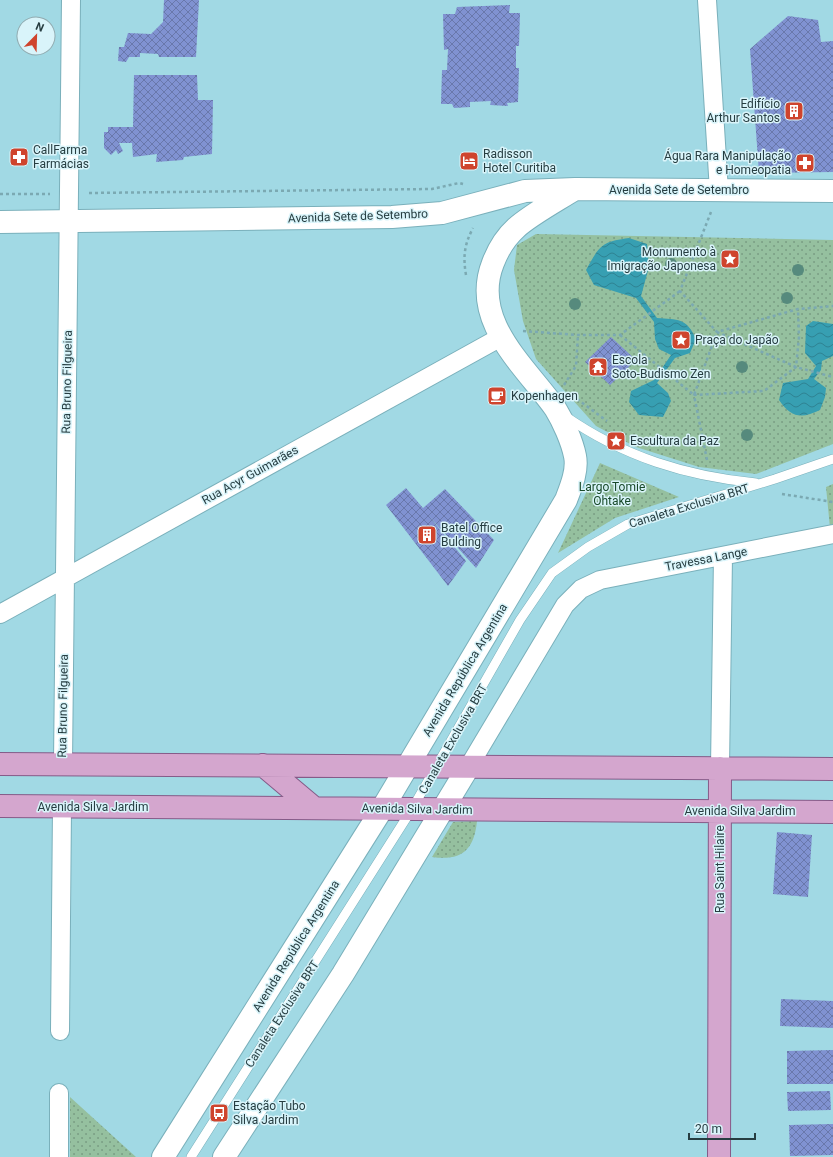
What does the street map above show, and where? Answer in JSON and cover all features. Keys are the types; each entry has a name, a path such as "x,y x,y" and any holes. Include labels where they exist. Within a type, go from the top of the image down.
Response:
{"main road":[{"path":"0,764 833,769"},
{"path":"263,765 314,808"},
{"name":"Rua Saint Hilaire","path":"719,1157 720,768"},
{"name":"Avenida Silva Jardim","path":"0,806 833,812"}],"street":[{"name":"Rua Bruno Filgueira","path":"63,764 71,0"},
{"path":"707,0 719,191"},
{"name":"Avenida Sete de Setembro","path":"0,222 392,217 442,213 525,191 574,189 833,191"},
{"name":"Avenida República Argentina","path":"163,1157 408,766 566,500 574,478 576,457 570,439 555,409 520,366 501,337 491,315 488,290 490,272 498,250 516,227 574,189"},
{"name":"Rua Acyr Guimarães","path":"0,614 501,337"},
{"name":"Travessa Lange","path":"469,766 565,605 581,589 600,580 833,534"},
{"name":"Rua Saint Hilaire","path":"720,768 723,556"},
{"path":"224,1157 343,974 445,809 469,766"},
{"path":"60,1031 62,807"},
{"path":"59,1093 59,1157"}],"lane":[{"name":"Canaleta Exclusiva BRT","path":"555,409 590,433 646,459 686,473 760,484"},
{"name":"Canaleta Exclusiva BRT","path":"191,1157 412,809 520,620 552,573 588,547 628,524 760,484 833,459"}],"path":[{"path":"94,193 432,189 459,183 465,185"},
{"path":"501,337 515,330 578,335 620,335 680,290 719,191"},
{"path":"0,194 48,194"},
{"path":"463,258 466,241 475,224"},
{"path":"680,290 717,332 796,367 833,376"},
{"path":"717,332 798,308 833,306"},
{"path":"620,335 694,395 764,392 796,367 799,337 798,308"},
{"path":"708,461 694,395 717,332"},
{"path":"558,382 563,388 576,366 578,335"},
{"path":"574,397 591,411 610,423"},
{"path":"700,459 714,462"},
{"path":"782,494 833,502"}],"green space":[{"name":"Praça do Japão","path":"536,234 833,240 833,444 756,474 699,467 636,447 596,426 536,359 523,321 514,270 517,245"},
{"name":"Largo Tomie Ohtake","path":"600,463 679,497 615,518 558,553"},
{"path":"833,484 833,528 830,528 826,487"},
{"path":"477,821 473,840 464,852 451,857 432,857 453,822"},
{"path":"70,1097 136,1157 70,1157"}],"water":[{"path":"629,238 647,244 649,267 641,296 657,318 676,320 685,323 696,339 690,353 675,358 657,383 668,393 671,401 663,417 639,415 629,402 631,391 654,380 671,355 659,349 655,339 654,322 636,298 594,285 586,270 602,246 612,241"},
{"path":"813,321 833,324 833,356 822,361 821,370 814,379 826,388 825,397 820,410 802,416 792,413 783,406 779,400 783,383 808,379 816,366 805,353 806,326"}],"building":[{"path":"164,0 199,0 196,57 159,57 158,54 140,53 140,57 129,57 126,62 118,61 119,47 124,47 128,33 151,34 163,22"},
{"path":"510,5 509,13 520,13 519,46 516,46 516,68 519,68 518,102 507,103 508,106 490,105 491,101 470,102 470,107 454,108 452,104 441,104 442,70 447,70 448,49 444,50 443,14 455,14 457,7"},
{"name":"Edifício Arthur Santos","path":"788,16 818,20 821,42 833,41 833,172 759,173 750,49"},
{"path":"134,75 197,75 198,100 213,100 212,154 184,157 183,160 156,162 157,154 133,157 132,143 119,143 123,151 118,154 116,150 111,155 104,148 104,132 108,132 108,127 133,127"},
{"path":"611,337 636,360 610,385 585,362"},
{"path":"406,488 423,508 445,489 494,540 476,568 429,516 466,561 448,586 386,505"},
{"path":"777,832 812,835 808,897 773,894"},
{"path":"781,999 833,1001 833,1028 780,1026"},
{"path":"833,1050 833,1084 787,1084 787,1051"},
{"path":"830,1091 831,1110 788,1111 787,1092"},
{"path":"833,1124 833,1155 790,1156 789,1125"}],"place":[{"name":"Edifício Arthur Santos","path":"794,111"},
{"name":"CallFarma Farmácias","path":"19,157"},
{"name":"Radisson Hotel Curitiba","path":"469,161"},
{"name":"Água Rara Manipulação e Homeopatia","path":"805,163"},
{"name":"Monumento à Imigração Japonesa","path":"730,259"},
{"name":"Praça do Japão","path":"681,340"},
{"name":"Escola Soto-Budismo Zen","path":"598,367"},
{"name":"Kopenhagen","path":"497,396"},
{"name":"Escultura da Paz","path":"616,441"},
{"name":"Batel Office Bulding","path":"427,535"},
{"name":"Estação Tubo Silva Jardim","path":"219,1113"}]}
